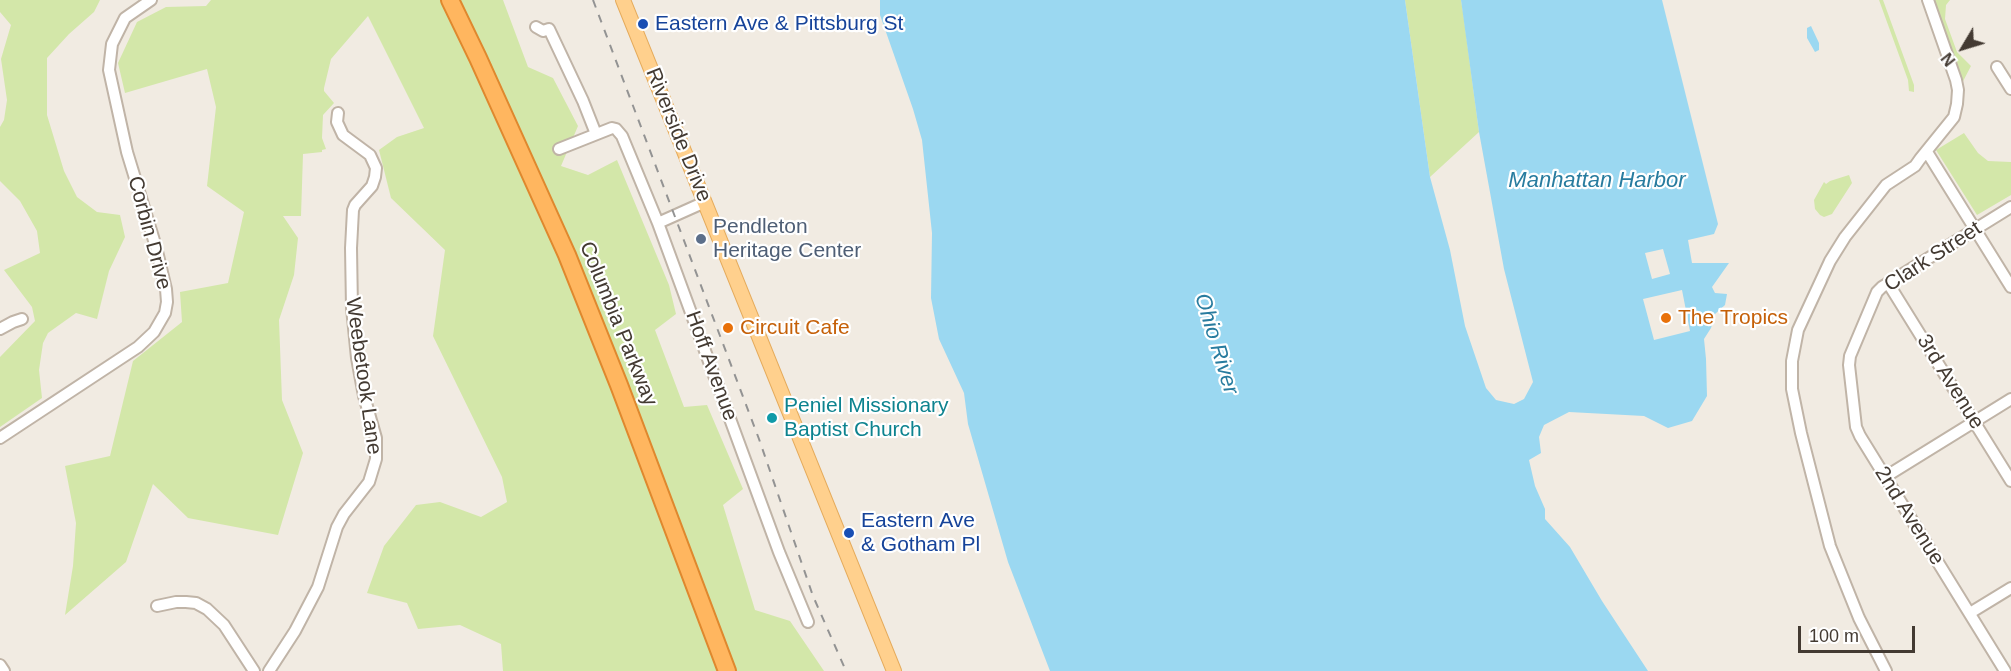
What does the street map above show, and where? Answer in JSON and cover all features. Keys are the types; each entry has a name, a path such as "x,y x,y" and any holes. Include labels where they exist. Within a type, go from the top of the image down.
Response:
{"highway":[{"name":"Columbia Parkway","path":"450,0 567,255 619,385 727,671"}],"main road":[{"name":"Riverside Drive","path":"624,0 894,671"}],"street":[{"name":"Corbin Drive","path":"0,438 138,347 154,332 165,312 167,302 164,280 127,152 109,70 112,44 125,18 151,0"},
{"path":"1886,671 1871,645 1830,546 1805,453 1792,389 1792,361 1798,330 1830,261 1845,237 1886,185 1915,166 1954,117 1958,90 1952,65 1928,0"},
{"path":"536,27 543,32 549,29 598,133 559,149"},
{"path":"1997,67 2011,89"},
{"name":"Weebetook Lane","path":"269,671 295,631 318,587 337,527 344,514 369,482 376,459 376,438 364,396 357,358 351,266 353,210 372,186 376,168 370,155 343,135 338,122 338,113"},
{"name":"Hoff Avenue","path":"598,133 612,129 620,132 658,223 775,541 808,622"},
{"path":"1927,152 2011,287"},
{"path":"658,223 705,202"},
{"name":"Clark Street","path":"1853,349 1877,292 2011,207"},
{"name":"3rd Avenue","path":"1888,283 2011,481"},
{"path":"0,329 22,319"},
{"name":"2nd Avenue","path":"1853,349 1850,356 1849,375 1856,427 1860,436 2005,671"},
{"path":"1885,477 2011,399"},
{"path":"1970,613 2011,588"},
{"path":"157,606 186,602 196,603 207,609 224,625 254,671"},
{"path":"0,665 4,671"}],"green space":[{"path":"0,0 100,0 94,12 47,58 47,115 64,171 77,197 97,212 120,215 125,237 109,271 97,319 76,313 48,333 43,343 39,370 42,398 0,427 0,357 35,321 32,307 4,270 40,253 37,231 20,201 0,181 0,127 4,120 7,100 1,59 11,25 0,12"},
{"path":"211,0 503,0 528,67 553,78 578,126 561,166 588,175 617,160 669,285 676,314 655,330 684,407 707,405 743,489 723,505 755,610 790,621 824,671 503,671 501,644 460,625 418,629 407,603 367,593 384,546 416,505 440,502 481,517 507,502 502,477 433,336 445,250 391,198 379,150 397,137 424,128 368,16 331,59 324,91 334,103 323,115 322,138 326,149 322,152 303,154 301,216 283,216 298,238 294,275 279,320 282,400 303,453 278,535 188,518 153,484 126,562 65,615 73,566 76,523 65,466 110,456 133,361 182,322 180,292 228,283 244,212 207,186 216,107 207,69 125,93 118,63 137,22 166,7 206,6"},
{"path":"1405,0 1461,0 1463,12 1479,132 1430,177"},
{"path":"1879,0 1883,0 1914,85 1914,92 1909,91 1908,80"},
{"path":"1931,0 1950,0 1946,5 1945,19 1957,52 1971,66 1960,87"},
{"path":"1964,133 1978,153 1988,161 2011,162 2011,195 1977,215 1936,150"},
{"path":"1849,175 1852,183 1832,214 1824,217 1820,215 1815,209 1814,200 1824,182 1826,184"}],"water":[{"path":"880,0 1405,0 1430,177 1450,250 1465,326 1486,388 1496,400 1514,404 1524,399 1533,382 1504,269 1479,132 1461,0 1662,0 1718,224 1714,234 1688,240 1692,263 1729,263 1712,287 1715,293 1727,294 1725,305 1715,314 1711,328 1704,339 1707,396 1692,421 1668,428 1644,416 1569,412 1544,425 1539,437 1541,453 1529,460 1535,486 1545,509 1545,519 1570,547 1648,671 1050,671 1008,562 968,424 964,393 939,339 931,298 932,233 922,140 880,15"},
{"path":"1811,26 1819,43 1819,50 1815,52 1807,38 1807,28"}],"pier":[{"path":"1663,249 1670,274 1652,279 1645,253"},
{"name":"The Tropics","path":"1682,290 1690,331 1654,340 1643,299"}],"railway":[{"path":"593,0 759,439 813,596 846,671"}],"place":[{"name":"Eastern Ave & Pittsburg St","path":"643,24"},
{"name":"Pendleton Heritage Center","path":"701,239"},
{"name":"The Tropics","path":"1666,318"},
{"name":"Circuit Cafe","path":"728,328"},
{"name":"Peniel Missionary Baptist Church","path":"772,418"},
{"name":"Eastern Ave & Gotham Pl","path":"849,533"}],"water label":[{"name":"Manhattan Harbor","path":"1597,181"},
{"name":"Ohio River","path":"1216,344"}]}
